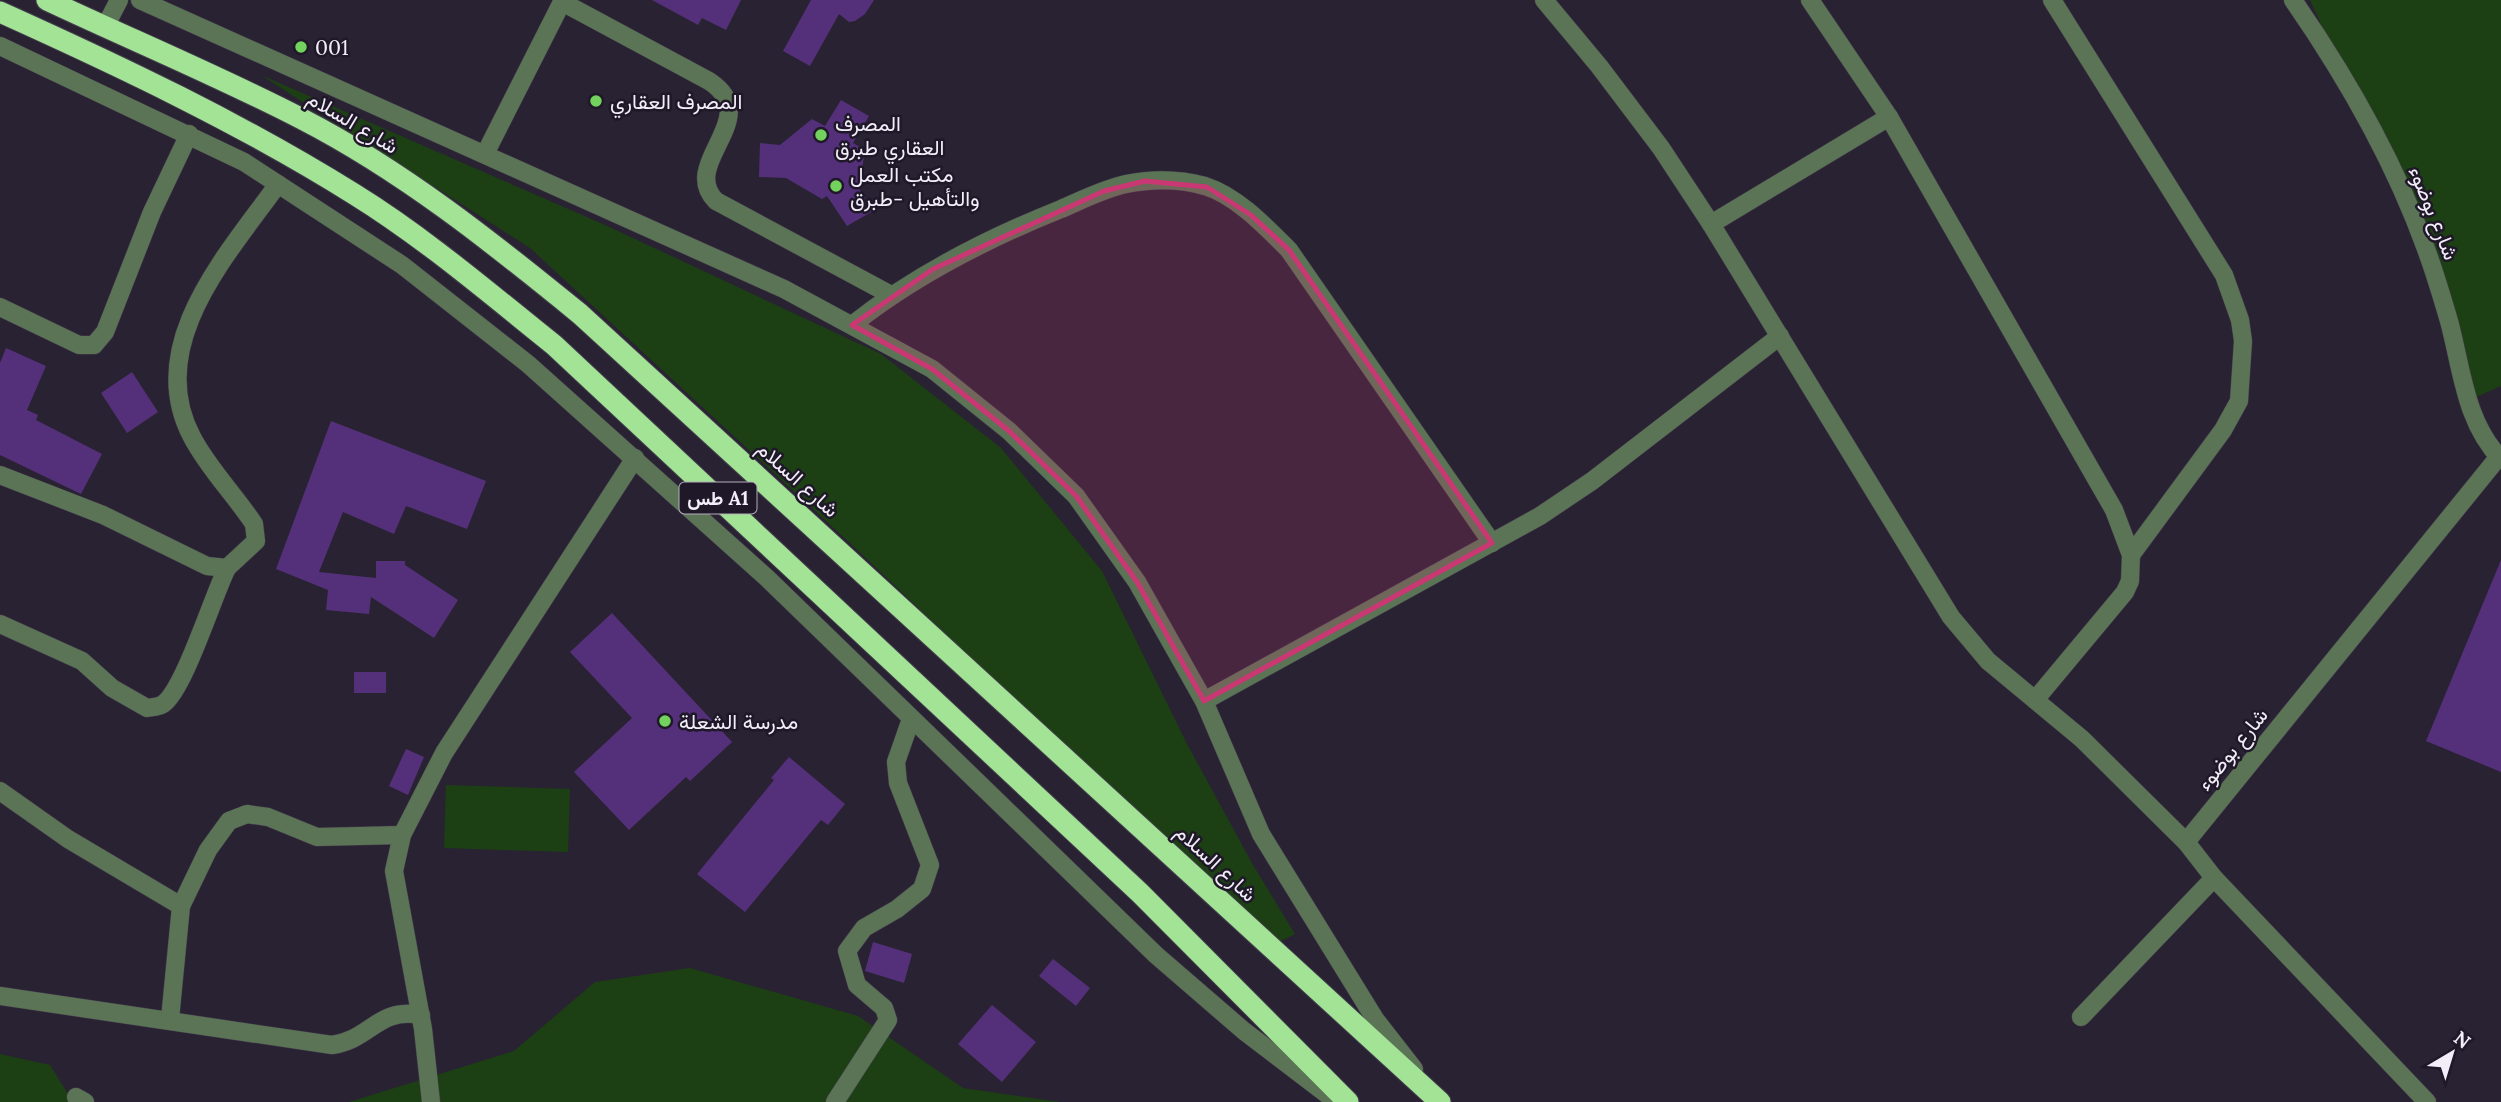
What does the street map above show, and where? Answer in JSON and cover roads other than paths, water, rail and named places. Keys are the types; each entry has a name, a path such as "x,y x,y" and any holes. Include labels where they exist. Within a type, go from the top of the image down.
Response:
{"highway":[{"name":"شارع السلام","path":"47,0 303,119 371,159 501,250 580,314 1440,1102"},
{"name":"طس A1","path":"0,12 217,117 292,157 410,232 543,337 1140,894 1348,1102"}],"street":[{"path":"105,27 119,0"},
{"path":"140,0 784,289 932,369 1009,431 1076,496 1137,582 1204,701 1261,834 1321,937 1374,1019 1440,1102"},
{"path":"1544,0 1630,107 1711,224 1951,617 1989,661 2082,739 2186,842 2214,878 2427,1102"},
{"path":"1810,0 1889,117 2114,510 2131,555 2130,580 2125,592 2035,700"},
{"path":"2052,0 2224,275 2243,341 2242,383 2232,415 2131,555"},
{"name":"شارع بوضوء","path":"2186,842 2500,457 2472,413 2430,261 2398,180 2365,112 2293,0"},
{"path":"485,154 563,1 709,80 722,91 728,105 729,120 705,173 706,186 716,201 891,295"},
{"path":"0,46 189,134 278,184 402,265 528,364 767,578 1156,955 1244,1031 1337,1102"},
{"path":"1711,224 1889,117"},
{"path":"0,307 79,345 94,345 105,332 152,212 189,134"},
{"path":"852,325 891,295 983,244 1104,191 1145,181 1187,182 1207,187 1251,215 1289,250 1492,543"},
{"path":"0,624 82,661 112,688 147,708 162,705 172,694 192,654 227,568 256,541 254,524 191,435 178,393 176,363 197,303 278,184"},
{"path":"1204,701 1540,516 1592,481 1780,336"},
{"path":"431,1102 421,1015 394,871 401,835 444,753 635,458"},
{"path":"0,475 103,515 207,566 227,568"},
{"path":"835,1102 888,1020 884,1008 857,985 847,951 864,928 897,909 922,889 930,865 898,783 896,762 912,719"},
{"path":"0,791 68,839 181,905"},
{"path":"170,1019 181,905 215,841 229,821 247,814 268,817 317,837 401,835"},
{"path":"2081,1017 2214,878"},
{"path":"0,996 332,1045 354,1040 383,1017 408,1013 421,1015"}],"place":[{"name":"001","path":"301,47"},
{"name":"المصرف العقاري","path":"596,101"},
{"name":"المصرف العقاري طبرق","path":"821,135"},
{"name":"مكتب العمل والتأهيل -طبرق","path":"836,186"},
{"name":"مدرسة الشعلة","path":"665,721"}]}
